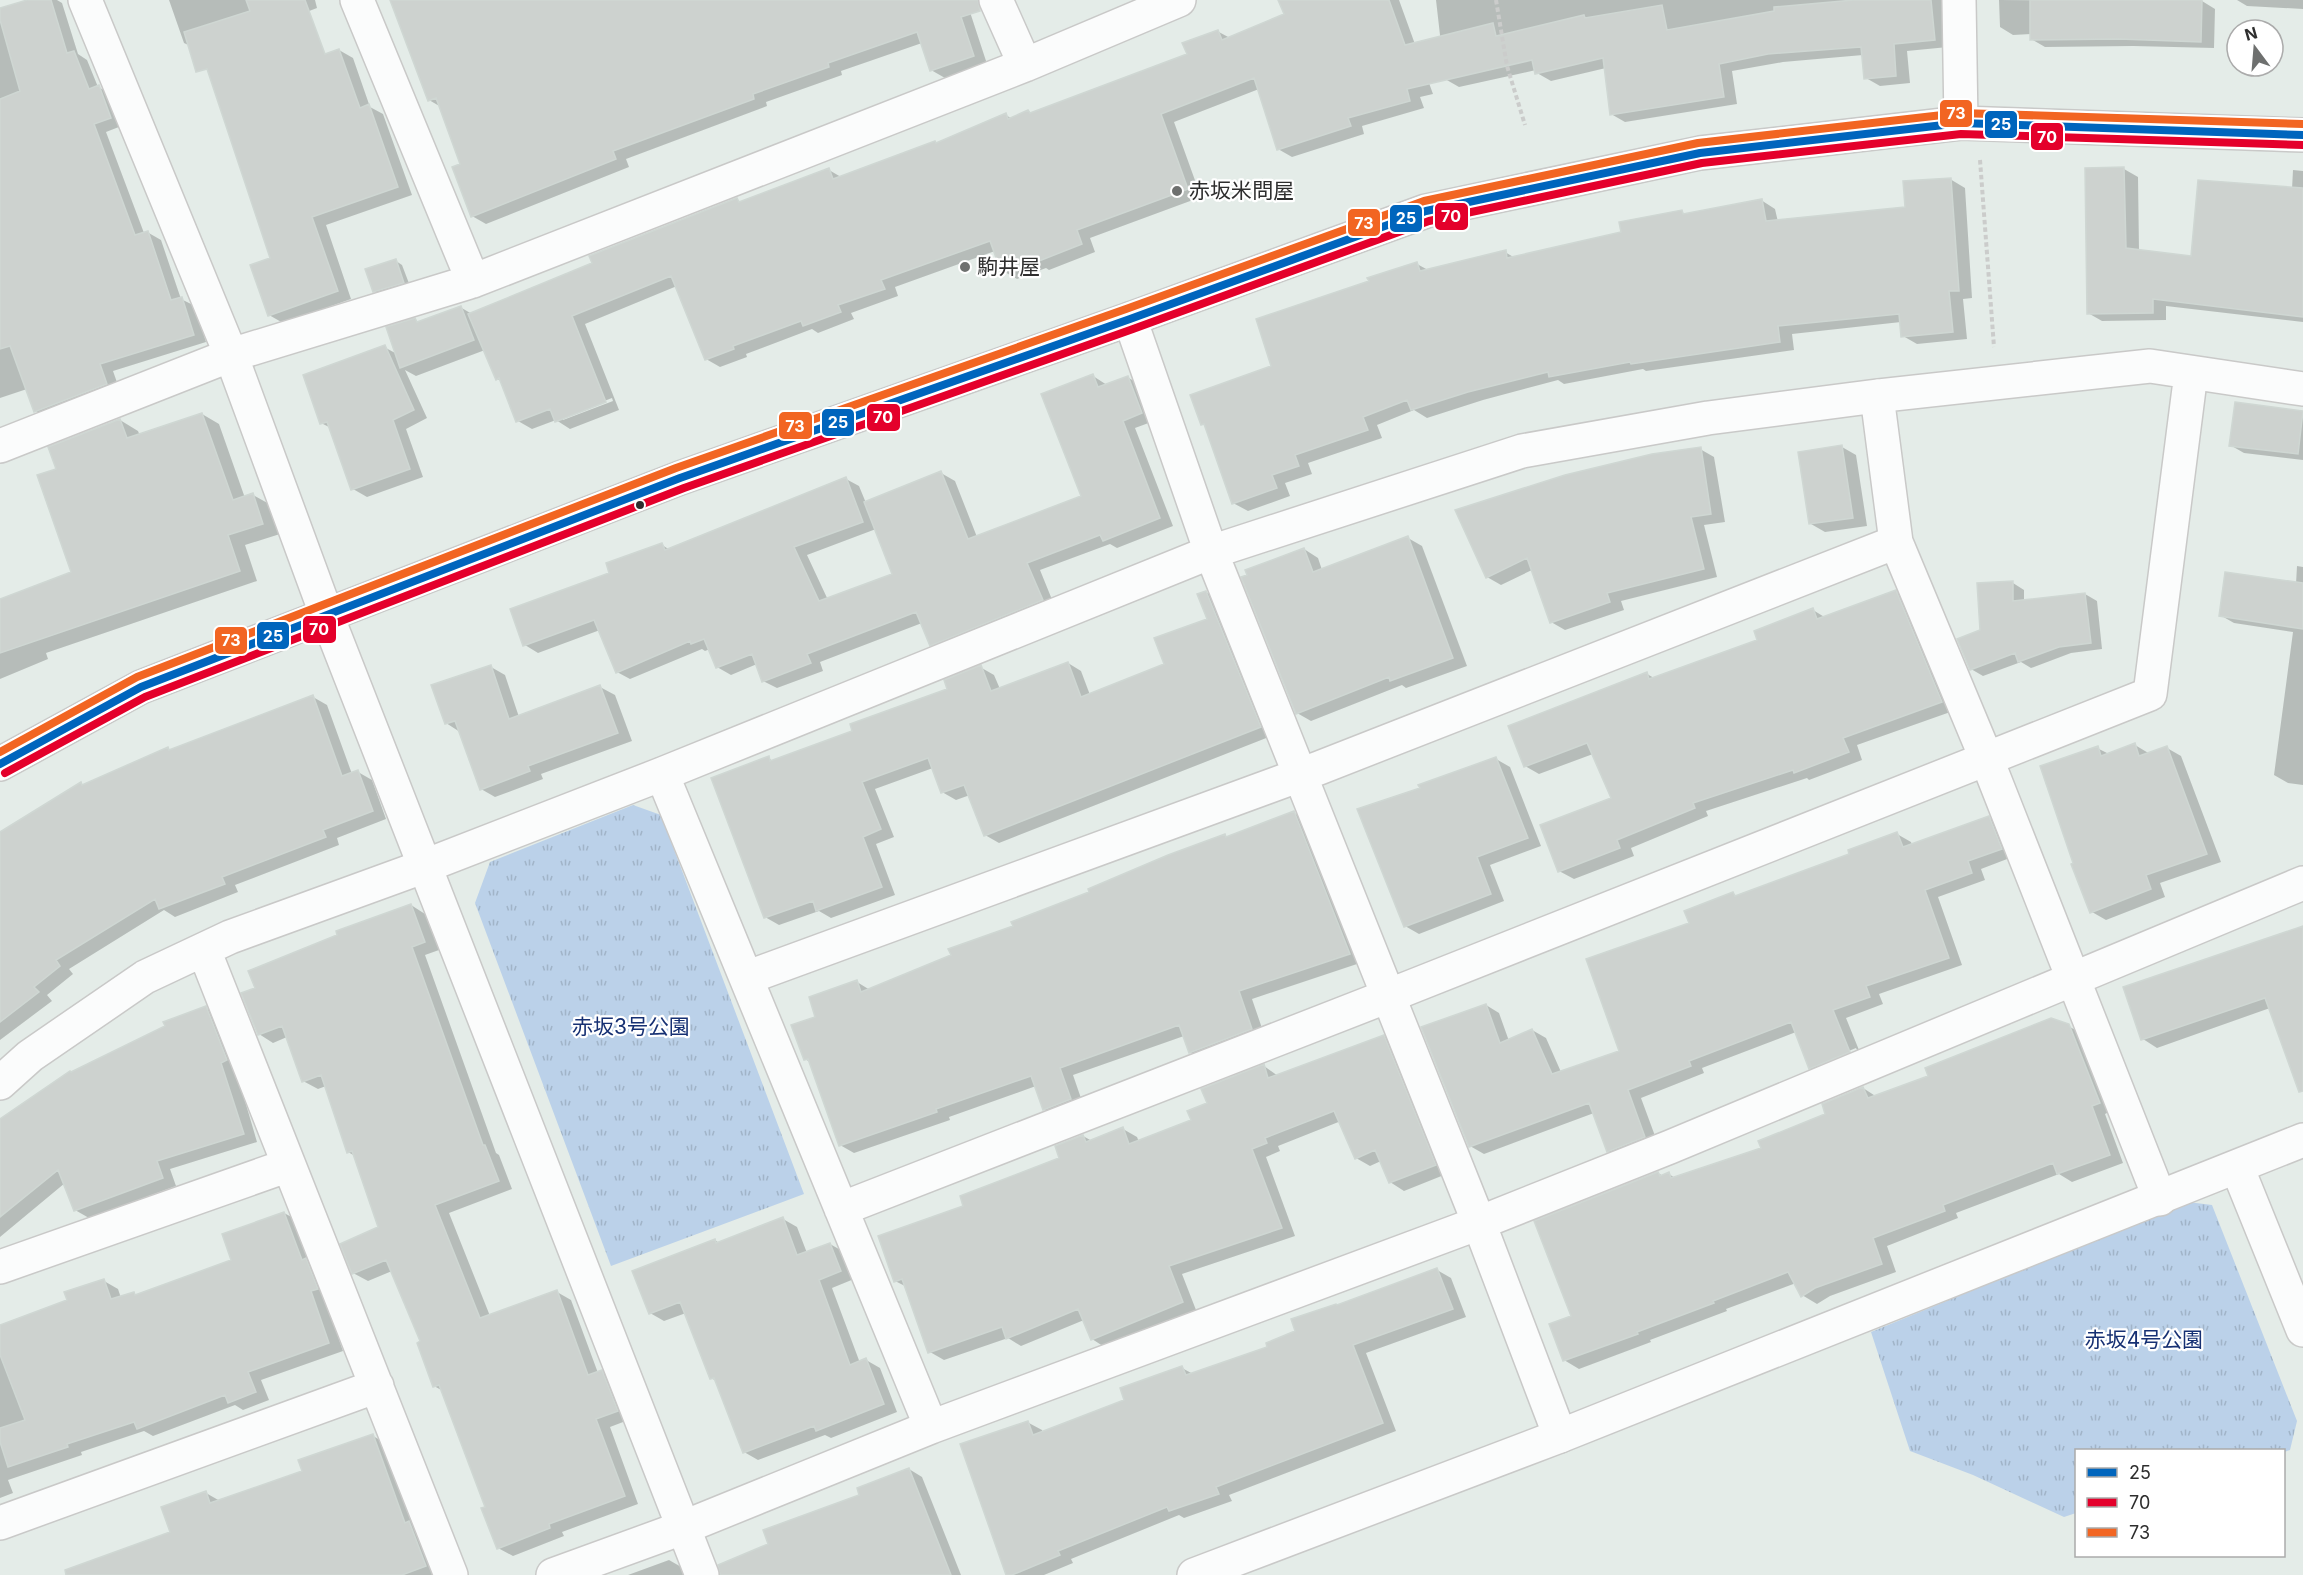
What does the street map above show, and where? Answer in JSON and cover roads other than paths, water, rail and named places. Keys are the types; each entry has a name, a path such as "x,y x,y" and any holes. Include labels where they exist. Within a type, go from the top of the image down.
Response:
{"street":[{"path":"85,0 231,355 327,616 702,1575"},
{"path":"357,0 473,280"},
{"path":"996,0 1024,65"},
{"path":"2,441 231,355 473,280 1024,65 1179,0"},
{"path":"1959,0 1969,123"},
{"path":"0,764 141,687 680,478 1130,320 1426,211 1700,153 1969,123 2303,135"},
{"path":"1130,320 1211,552 1479,1223 1560,1437"},
{"path":"0,1083 30,1056 146,977 230,937 425,866 662,774 1211,552 1522,451 1708,418 1877,396 2150,366 2303,389"},
{"path":"841,1209 1388,996 2150,694 2191,373"},
{"path":"1877,396 1896,542 1987,760 2160,1199"},
{"path":"746,978 1300,774 1896,542"},
{"path":"662,774 931,1427"},
{"path":"553,1575 682,1528 931,1427 1479,1223 1670,1148 2303,883"},
{"path":"204,950 451,1575"},
{"path":"1194,1575 1560,1437 2303,1140"},
{"path":"0,1267 289,1165"},
{"path":"2236,1167 2303,1330"},
{"path":"0,1523 377,1386"}],"place":[{"name":"赤坂米問屋","path":"1177,191"},
{"name":"駒井屋","path":"965,267"}],"park label":[{"name":"赤坂3号公園","path":"631,1027"},
{"name":"赤坂4号公園","path":"2144,1340"}]}
